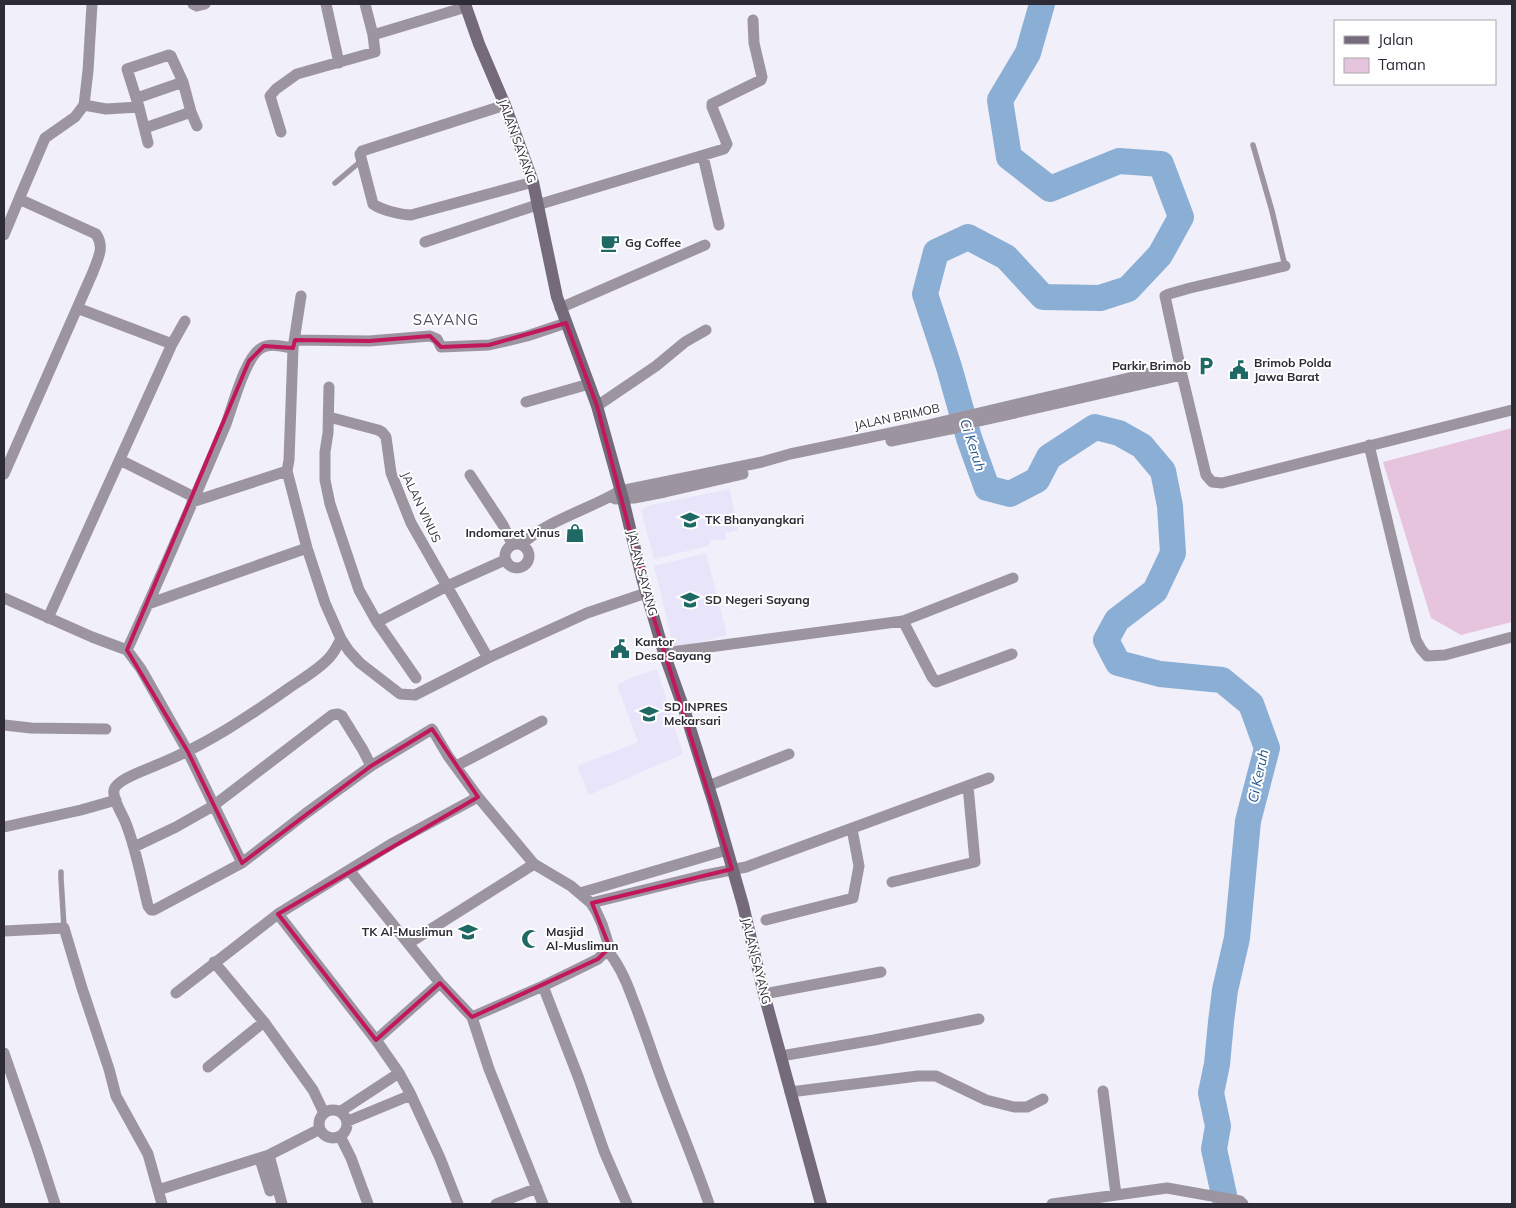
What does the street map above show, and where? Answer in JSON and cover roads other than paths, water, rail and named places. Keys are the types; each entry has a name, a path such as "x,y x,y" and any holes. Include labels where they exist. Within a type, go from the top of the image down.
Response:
{"main road":[{"name":"JALAN SAYANG","path":"466,6 533,182 560,308 597,406 646,593 727,850 821,1204"}],"street":[{"path":"4,235 6,221 20,198 45,138 75,116 84,105 92,4"},
{"path":"193,4 198,6 205,4"},
{"path":"326,4 339,63"},
{"path":"281,132 270,96 276,88 297,74 375,52 373,35 365,4"},
{"path":"373,35 466,6"},
{"path":"425,242 537,204 724,149 726,144 712,107 713,103 761,80 762,77 754,43 753,20"},
{"path":"148,143 128,68 169,55 172,57 183,82 197,126"},
{"path":"84,105 106,109 138,103 183,82"},
{"path":"505,105 362,151 360,154 361,161 373,204 378,208 406,215 533,182"},
{"path":"144,128 191,112"},
{"path":"703,156 719,225"},
{"path":"4,474 77,308 101,247 100,240 96,234 20,198"},
{"path":"560,308 705,245"},
{"path":"1285,266 1190,288 1165,296 1206,475 1212,482 1222,483 1512,410"},
{"path":"301,296 294,344 287,471 307,548 325,602 341,639 360,663 400,694 415,695 488,658 587,613 646,593"},
{"path":"77,308 172,344"},
{"path":"48,618 172,344 185,321"},
{"path":"127,650 227,421 249,361 259,349 264,346 273,345 369,342 430,336 437,339 441,347 489,346 566,323"},
{"path":"597,406 656,366 685,342 706,330"},
{"name":"JALAN BRIMOB","path":"621,495 665,492 764,469 790,461 1181,371"},
{"path":"526,402 589,384"},
{"path":"329,388 325,480 330,504 359,590 377,622 416,678"},
{"name":"JALAN VINUS","path":"329,417 378,430 386,437 390,473 411,523 488,658"},
{"path":"1369,445 1416,640 1421,649 1427,656 1445,655 1512,637"},
{"path":"120,460 193,499 287,471"},
{"path":"470,476 517,544 528,551 528,560 517,568 512,567 505,560 505,551 517,544 533,534 560,518 606,499 621,495"},
{"path":"148,604 307,548"},
{"path":"377,622 447,586 505,560"},
{"path":"664,653 903,621 1013,578"},
{"path":"4,598 92,637 127,650 141,669 188,752 242,863"},
{"path":"903,621 936,682 1012,654"},
{"path":"341,639 334,652 321,666 265,705 188,752 121,782 114,788 113,792 134,847 148,906 151,910 154,910 242,863 371,766 432,729 478,797 534,864 586,898 596,911 608,943 607,950 598,959 543,986 472,1017"},
{"path":"134,847 176,827 213,806 332,714 342,716 371,766"},
{"path":"456,766 542,721"},
{"path":"4,725 31,728 106,729"},
{"path":"708,786 789,754"},
{"path":"586,898 746,867 989,778"},
{"path":"892,882 975,862 968,786"},
{"path":"176,992 278,914 393,843 478,797"},
{"path":"4,827 81,810 116,800"},
{"path":"766,920 853,898 859,866 852,829"},
{"path":"586,898 727,850"},
{"path":"409,943 534,864"},
{"path":"349,870 440,983 472,1017 489,1069 543,1204"},
{"path":"278,914 376,1040 399,1073 412,1095 458,1204"},
{"path":"4,931 64,928 116,1096 148,1154 162,1204"},
{"path":"607,950 616,960 632,994 709,1204"},
{"path":"214,962 264,1022 314,1090 324,1112"},
{"path":"764,994 881,972"},
{"path":"376,1040 440,983"},
{"path":"543,986 579,1079 604,1151 627,1204"},
{"path":"781,1056 979,1019"},
{"path":"208,1067 264,1022"},
{"path":"4,1053 55,1204"},
{"path":"344,1116 399,1073"},
{"path":"790,1092 918,1076 936,1076 986,1100 1014,1107 1027,1107 1043,1099"},
{"path":"1103,1091 1116,1195"},
{"path":"344,1116 347,1130 335,1138 323,1134 319,1123 320,1117 324,1112 332,1109 344,1116 412,1095"},
{"path":"158,1190 264,1157 320,1129"},
{"path":"340,1136 351,1158 368,1204"},
{"path":"264,1157 275,1204"},
{"path":"264,1157 282,1204"},
{"path":"496,1204 537,1188"},
{"path":"1052,1204 1167,1188 1241,1202"}],"lane":[{"path":"1253,145 1285,266"},
{"path":"336,183 361,161"},
{"path":"62,872 64,928"}],"waterway":[{"name":"Ci Keruh","path":"1042,4 1028,53 1000,100 1009,157 1050,189 1119,161 1161,164 1181,217 1160,255 1128,289 1100,298 1043,297 1006,257 968,237 936,252 925,294 949,367 969,438 987,488 1010,494 1037,480 1049,457 1095,427 1119,433 1142,446 1163,471 1170,506 1173,553 1155,591 1117,620 1106,640 1118,663 1160,674 1222,680 1251,704 1267,748 1248,821 1237,938 1225,990 1217,1064 1211,1093 1218,1126 1214,1149 1226,1204"}],"place":[{"name":"Gg Coffee","path":"610,243"},
{"name":"Parkir Brimob","path":"1206,366"},
{"name":"Brimob Polda Jawa Barat","path":"1239,370"},
{"name":"TK Bhanyangkari","path":"690,520"},
{"name":"Indomaret Vinus","path":"575,533"},
{"name":"SD Negeri Sayang","path":"690,600"},
{"name":"Kantor Desa Sayang","path":"620,649"},
{"name":"SD INPRES Mekarsari","path":"649,714"},
{"name":"TK Al-Muslimun","path":"468,932"},
{"name":"Masjid Al-Muslimun","path":"531,939"}],"district":[{"name":"SAYANG","path":"446,320"}]}
